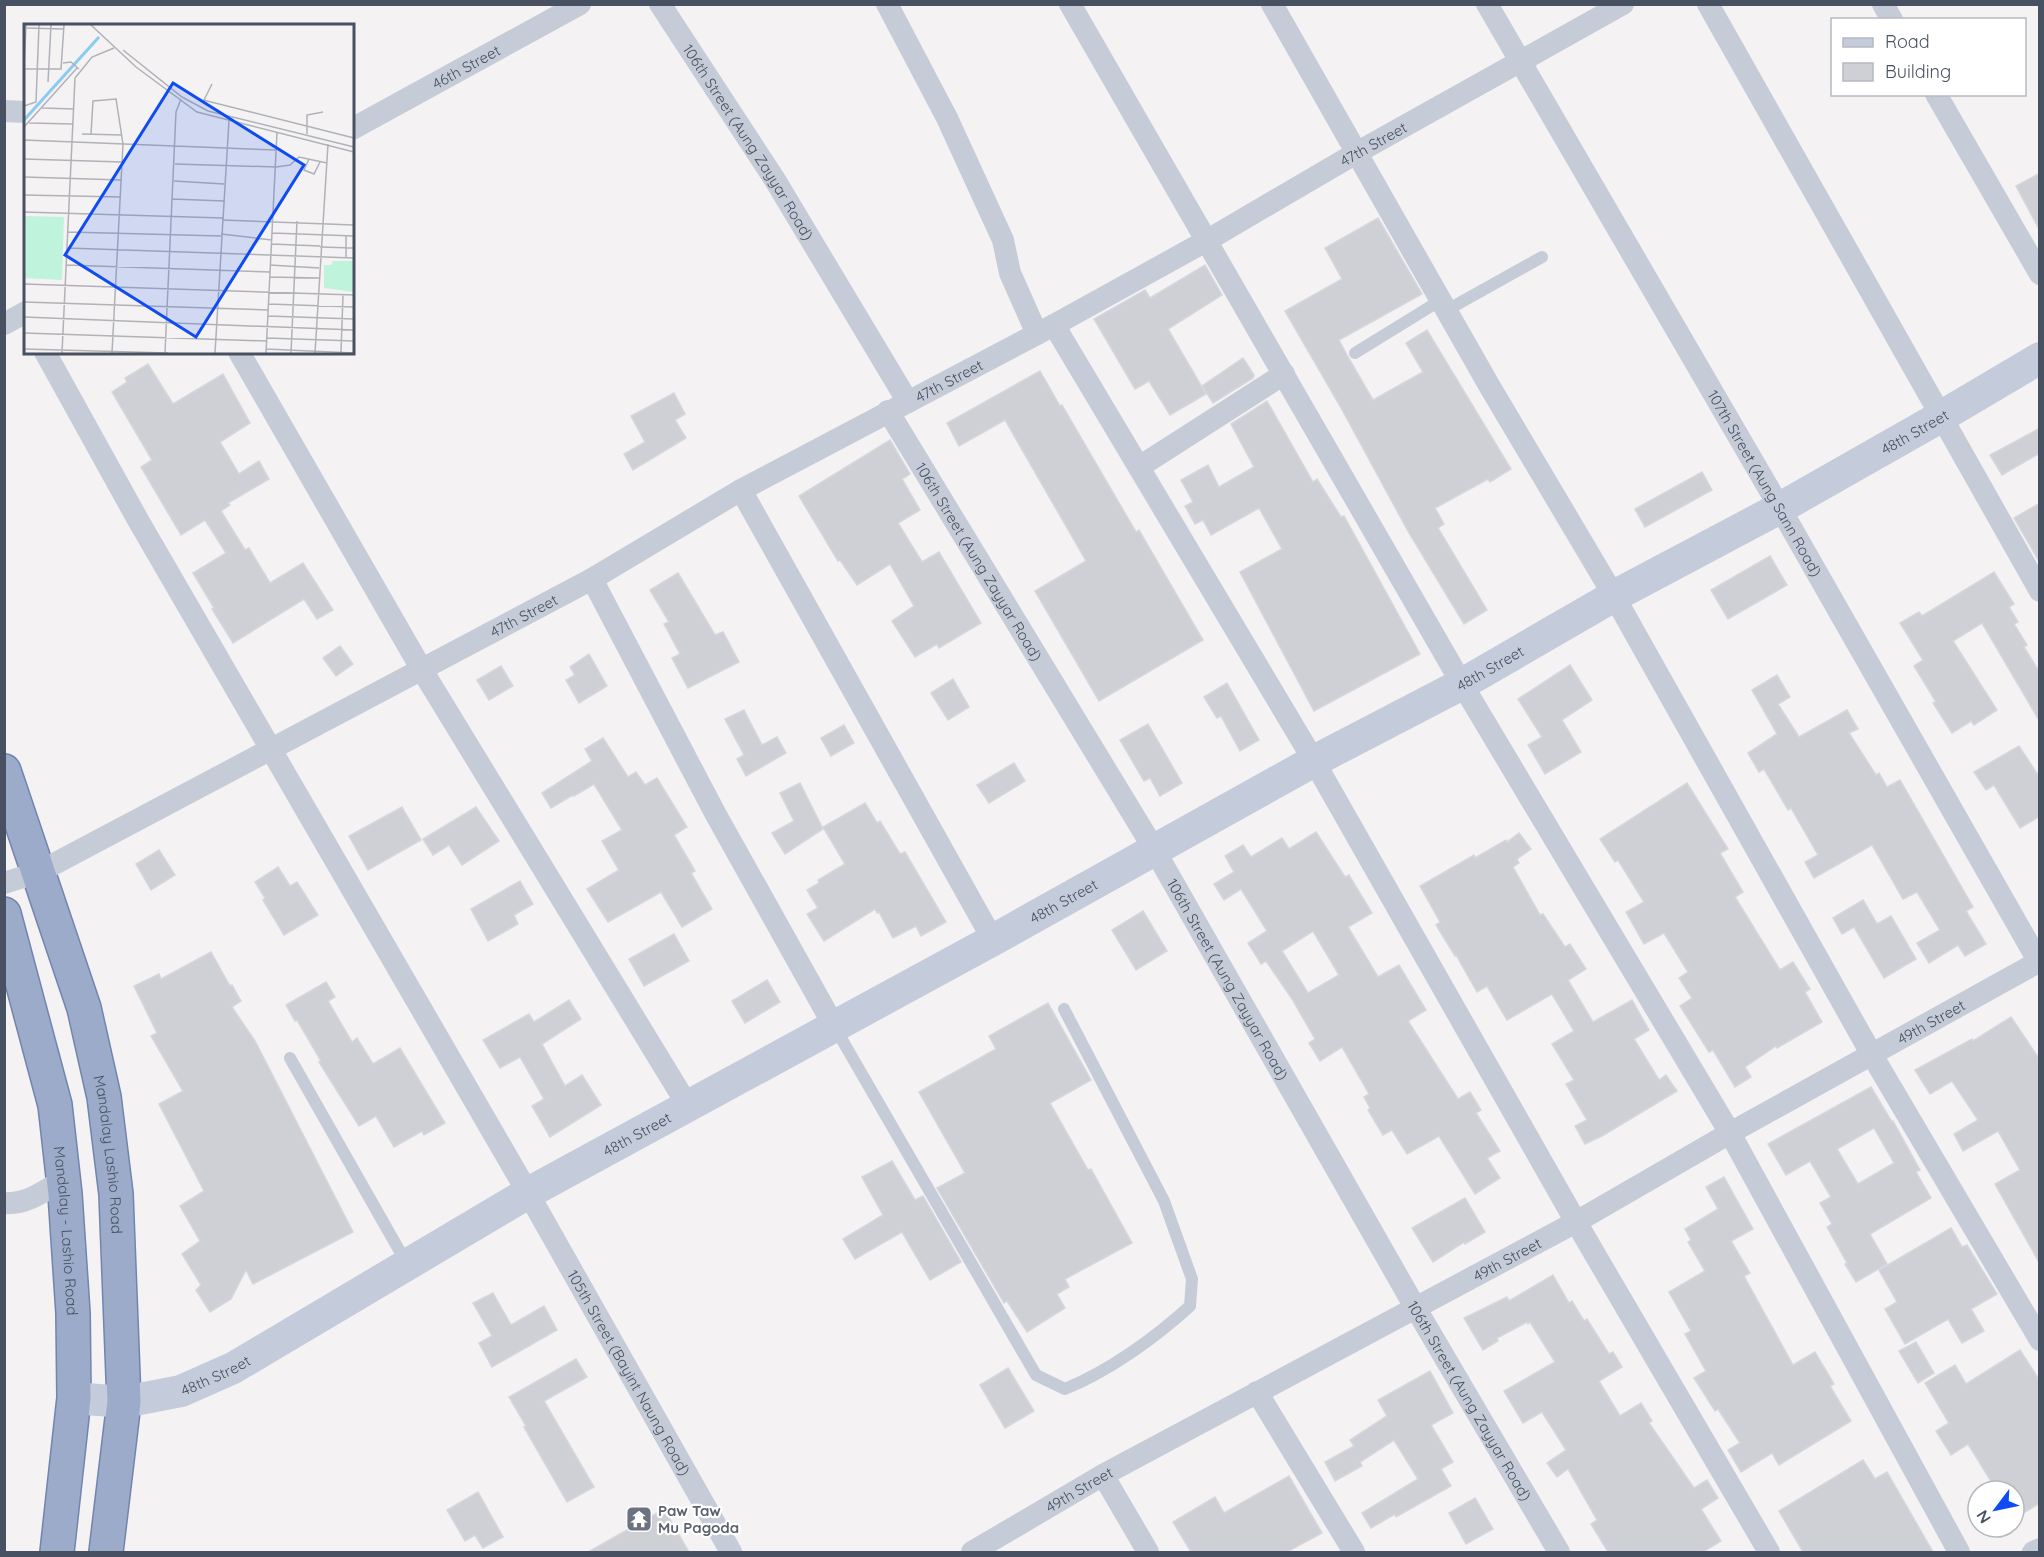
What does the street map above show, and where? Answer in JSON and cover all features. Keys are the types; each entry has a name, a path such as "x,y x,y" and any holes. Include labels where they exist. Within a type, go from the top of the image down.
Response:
{"highway":[{"name":"Mandalay Lashio Road","path":"4,771 84,1008 104,1097 116,1194 124,1402 106,1552"},
{"name":"Mandalay - Lashio Road","path":"4,914 55,1105 64,1179 73,1313 74,1398 57,1552"},
{"path":"23,988 72,974"},
{"path":"68,1234 118,1238"}],"main road":[{"name":"48th Street","path":"74,1398 124,1402 181,1391 233,1368 528,1193 993,940 1154,849 1462,684 1614,596 1780,508 2040,358"}],"street":[{"name":"46th Street","path":"354,128 580,4"},
{"name":"106th Street (Aung Zayyar Road)","path":"660,4 775,180 908,402"},
{"path":"887,4 946,118 1003,240 1010,273 1045,330 1139,468 1314,762 1576,1222 1769,1552"},
{"path":"1070,4 1462,684 1730,1133 1959,1552"},
{"path":"1272,4 1614,596 1872,1055 2040,1341"},
{"name":"107th Street (Aung Sann Road)","path":"1487,4 1780,508 2039,962"},
{"name":"47th Street","path":"4,883 39,872 592,579 741,489 1045,330 1206,242 1358,152 1623,4"},
{"path":"1708,4 2040,591"},
{"path":"1883,4 1891,18"},
{"path":"1937,96 2040,274"},
{"path":"4,111 24,112"},
{"name":"105th Street (Bayint Naung Road)","path":"46,354 91,438 528,1193 731,1552"},
{"path":"240,354 422,669 688,1106"},
{"path":"1139,468 1284,374"},
{"name":"106th Street (Aung Zayyar Road)","path":"888,411 1154,849 1415,1307 1558,1552"},
{"path":"741,489 993,940"},
{"path":"592,579 715,813 834,1026"},
{"name":"49th Street","path":"972,1552 1103,1475 1576,1222 1730,1133 2039,962"},
{"path":"4,1203 35,1197 64,1179"},
{"path":"1257,1392 1354,1552"},
{"path":"1103,1475 1148,1552"},
{"path":"2033,1552 2040,1549"}],"lane":[{"path":"1355,353 1444,305 1542,257"},
{"path":"834,1026 1036,1375 1065,1389 1090,1379 1170,1324 1190,1306 1192,1279 1164,1201 1064,1009"},
{"path":"290,1058 407,1265"}],"building":[{"path":"2040,173 2040,231 2016,186"},
{"path":"1378,218 1422,294 1339,340 1348,357 1373,400 1423,372 1406,343 1427,330 1511,469 1490,482 1488,479 1435,508 1444,524 1438,528 1487,610 1464,624 1409,533 1285,311 1342,279 1325,248"},
{"path":"1205,265 1222,295 1168,329 1206,394 1170,415 1149,381 1135,389 1094,319 1145,290 1150,298"},
{"path":"1243,358 1254,375 1253,378 1213,403 1202,386"},
{"path":"148,364 173,404 223,374 250,423 220,442 239,474 259,461 269,479 228,503 230,505 221,511 245,550 249,548 270,583 303,563 333,610 317,619 304,599 233,643 193,573 226,553 205,520 181,535 141,467 152,460 112,392 127,382 125,378"},
{"path":"1040,371 1136,532 1139,530 1203,640 1099,701 1035,591 1086,561 1005,420 959,446 947,423"},
{"path":"674,393 685,414 675,420 686,438 633,470 624,454 645,442 631,416"},
{"path":"1267,401 1313,482 1317,479 1341,517 1344,516 1420,654 1314,711 1240,572 1282,549 1259,508 1211,535 1203,520 1195,524 1185,506 1193,502 1181,480 1208,465 1219,487 1254,467 1231,424"},
{"path":"2040,428 2040,453 2002,475 1990,455"},
{"path":"890,440 910,474 902,479 920,510 898,523 922,562 939,552 981,623 939,648 937,644 915,657 892,621 914,606 890,564 857,585 840,560 838,561 799,496"},
{"path":"1702,472 1712,490 1645,527 1635,509"},
{"path":"2040,503 2040,563 2014,518"},
{"path":"1770,556 1787,585 1728,619 1711,590"},
{"path":"1994,572 2014,604 2009,607 2018,622 2014,624 2027,645 2024,647 2040,673 2040,722 1982,623 1953,641 1997,710 1974,725 1971,721 1952,733 1914,666 1923,660 1900,623 1919,612 1922,616"},
{"path":"678,573 715,635 723,632 739,662 688,688 672,658 680,654 664,624 669,622 650,590"},
{"path":"340,646 353,664 336,676 323,658"},
{"path":"589,654 607,686 579,703 566,680 575,675 570,667"},
{"path":"1570,665 1592,700 1562,720 1581,752 1545,774 1528,745 1542,737 1518,699"},
{"path":"501,666 513,686 489,700 477,680"},
{"path":"1777,675 1790,697 1778,704 1799,737 1847,710 1858,729 1849,733 1876,775 1879,773 1887,787 1900,780 1973,907 1966,911 1986,944 1965,956 1958,945 1929,963 1917,943 1940,930 1917,892 1903,899 1872,845 1814,878 1805,862 1818,855 1791,808 1788,810 1764,769 1759,772 1748,753 1777,734 1752,690"},
{"path":"953,679 969,707 948,720 931,693"},
{"path":"1227,683 1259,740 1240,751 1221,716 1217,718 1204,697"},
{"path":"744,710 762,745 777,737 786,753 746,776 737,759 744,755 725,719"},
{"path":"1148,724 1182,783 1160,796 1150,778 1144,781 1120,740"},
{"path":"844,725 854,743 831,756 821,738"},
{"path":"603,738 628,777 636,772 645,785 657,778 687,827 674,835 695,871 691,873 712,909 682,927 661,892 608,922 587,889 619,870 602,841 622,830 594,784 551,808 542,793 592,761 585,749"},
{"path":"2019,746 2040,778 2040,816 2020,828 1994,785 1986,790 1974,772"},
{"path":"1014,763 1025,781 989,803 977,785"},
{"path":"800,783 823,829 785,854 772,833 794,821 780,793"},
{"path":"1687,783 1728,849 1720,853 1743,892 1735,897 1780,970 1793,962 1810,989 1805,992 1822,1022 1777,1048 1776,1046 1745,1067 1751,1077 1735,1087 1713,1050 1709,1052 1680,1006 1692,998 1679,978 1688,972 1664,933 1644,944 1626,912 1644,902 1618,860 1615,862 1600,839"},
{"path":"865,803 877,823 880,821 900,854 905,852 946,922 921,936 916,926 893,938 879,912 877,913 875,909 824,941 807,914 818,908 807,890 819,883 818,880 845,864 823,827"},
{"path":"402,807 421,840 368,870 349,836"},
{"path":"476,807 499,841 462,865 449,845 433,855 423,839"},
{"path":"1316,832 1345,877 1349,875 1372,913 1348,927 1378,977 1399,965 1426,1010 1408,1021 1458,1099 1470,1092 1481,1110 1476,1113 1500,1151 1487,1158 1500,1178 1475,1194 1439,1136 1407,1154 1392,1130 1383,1135 1368,1110 1370,1108 1364,1097 1369,1094 1342,1047 1320,1061 1309,1043 1315,1039 1292,999 1266,961 1261,964 1248,943 1267,931 1241,889 1224,900 1214,884 1234,872 1225,856 1243,845 1251,857 1282,838 1289,849","holes":["1313,931 1339,975 1308,993 1282,951"]},
{"path":"1519,833 1531,849 1517,859 1519,863 1513,867 1540,915 1543,914 1565,947 1570,944 1586,969 1568,980 1593,1022 1632,1000 1649,1030 1634,1039 1659,1080 1666,1075 1677,1091 1585,1144 1575,1126 1587,1120 1566,1084 1574,1080 1552,1044 1574,1031 1552,994 1507,1020 1487,986 1477,992 1436,925 1440,922 1420,886 1474,855 1475,858 1506,840 1507,842"},
{"path":"159,850 175,875 151,890 136,864"},
{"path":"278,867 290,886 297,882 318,915 284,935 255,882"},
{"path":"520,881 533,904 514,915 518,924 488,941 471,909"},
{"path":"1863,900 1877,924 1891,916 1916,959 1884,978 1854,927 1842,934 1833,918"},
{"path":"1143,911 1167,951 1136,970 1112,930"},
{"path":"674,934 689,961 644,986 629,959"},
{"path":"211,952 241,1001 232,1007 255,1041 353,1232 253,1284 246,1270 231,1299 210,1312 196,1290 201,1285 182,1254 200,1241 180,1206 204,1191 159,1104 183,1091 151,1036 157,1033 134,986 159,974 161,979"},
{"path":"767,980 780,1002 745,1023 732,1001"},
{"path":"326,982 335,997 328,1001 352,1042 357,1038 373,1064 400,1048 445,1123 424,1135 422,1131 394,1147 376,1116 359,1126 286,1005"},
{"path":"569,1000 581,1019 542,1044 565,1086 582,1075 601,1105 550,1137 532,1106 544,1099 520,1057 500,1068 483,1040 529,1014 534,1022"},
{"path":"1048,1003 1091,1080 1050,1103 1088,1170 1091,1169 1132,1243 1065,1279 1069,1287 1057,1294 1065,1308 1027,1332 1007,1301 1004,1303 937,1188 965,1173 919,1092 996,1049 989,1036"},
{"path":"2011,1017 2040,1060 2040,1264 1995,1184 2020,1170 1998,1131 1963,1151 1954,1134 1978,1120 1952,1081 1930,1094 1915,1070 1972,1039 1973,1041"},
{"path":"1871,1087 1920,1170 1916,1172 1931,1198 1870,1234 1887,1264 1856,1282 1827,1227 1832,1224 1820,1203 1831,1197 1810,1161 1786,1175 1768,1144","holes":["1874,1128 1894,1163 1858,1184 1837,1149"]},
{"path":"892,1161 915,1200 923,1196 961,1262 930,1280 902,1232 855,1259 843,1239 883,1215 862,1177"},
{"path":"1724,1177 1753,1229 1731,1241 1750,1273 1744,1276 1793,1365 1815,1352 1834,1384 1830,1386 1851,1421 1779,1465 1772,1453 1741,1472 1728,1450 1740,1443 1718,1409 1715,1411 1694,1378 1706,1371 1685,1334 1691,1331 1669,1292 1705,1271 1688,1242 1691,1240 1685,1229 1718,1209 1706,1187"},
{"path":"1465,1198 1485,1232 1465,1244 1464,1242 1433,1262 1412,1228"},
{"path":"1951,1228 1962,1247 1967,1245 1997,1294 1971,1309 1984,1331 1962,1343 1948,1319 1905,1344 1885,1309 1897,1302 1879,1270"},
{"path":"1553,1275 1569,1303 1572,1301 1584,1321 1587,1319 1609,1354 1613,1352 1622,1367 1599,1381 1620,1416 1641,1403 1652,1421 1649,1423 1694,1488 1707,1480 1718,1498 1701,1509 1721,1541 1703,1552 1608,1552 1591,1524 1597,1520 1568,1469 1557,1477 1547,1463 1566,1450 1542,1412 1523,1423 1504,1391 1555,1362 1530,1322 1497,1338 1498,1341 1483,1350 1464,1318 1507,1297 1509,1301"},
{"path":"493,1293 511,1325 544,1306 557,1330 492,1367 479,1343 492,1336 473,1303"},
{"path":"1916,1342 1934,1373 1918,1383 1899,1351"},
{"path":"2020,1350 2040,1381 2040,1503 2026,1512 2026,1479 1990,1479 1968,1444 1951,1455 1936,1431 1949,1423 1925,1383 1955,1365 1966,1384"},
{"path":"576,1359 587,1377 544,1401 594,1487 567,1502 509,1397"},
{"path":"1008,1368 1034,1411 1005,1428 980,1385"},
{"path":"1430,1371 1453,1413 1431,1425 1453,1462 1441,1469 1451,1486 1396,1517 1395,1514 1371,1528 1362,1513 1418,1479 1394,1440 1360,1462 1362,1466 1335,1481 1325,1462 1354,1446 1350,1440 1387,1416 1378,1400"},
{"path":"1863,1460 1875,1479 1887,1472 1933,1552 1803,1552 1779,1511"},
{"path":"1289,1476 1322,1533 1287,1552 1191,1552 1173,1522 1215,1497 1224,1513"},
{"path":"478,1492 503,1537 483,1548 475,1535 465,1541 447,1510"},
{"path":"1475,1498 1493,1529 1466,1544 1449,1513"},
{"path":"664,1509 689,1552 588,1552"}],"place":[{"name":"Paw Taw Mu Pagoda","path":"639,1519"}]}
